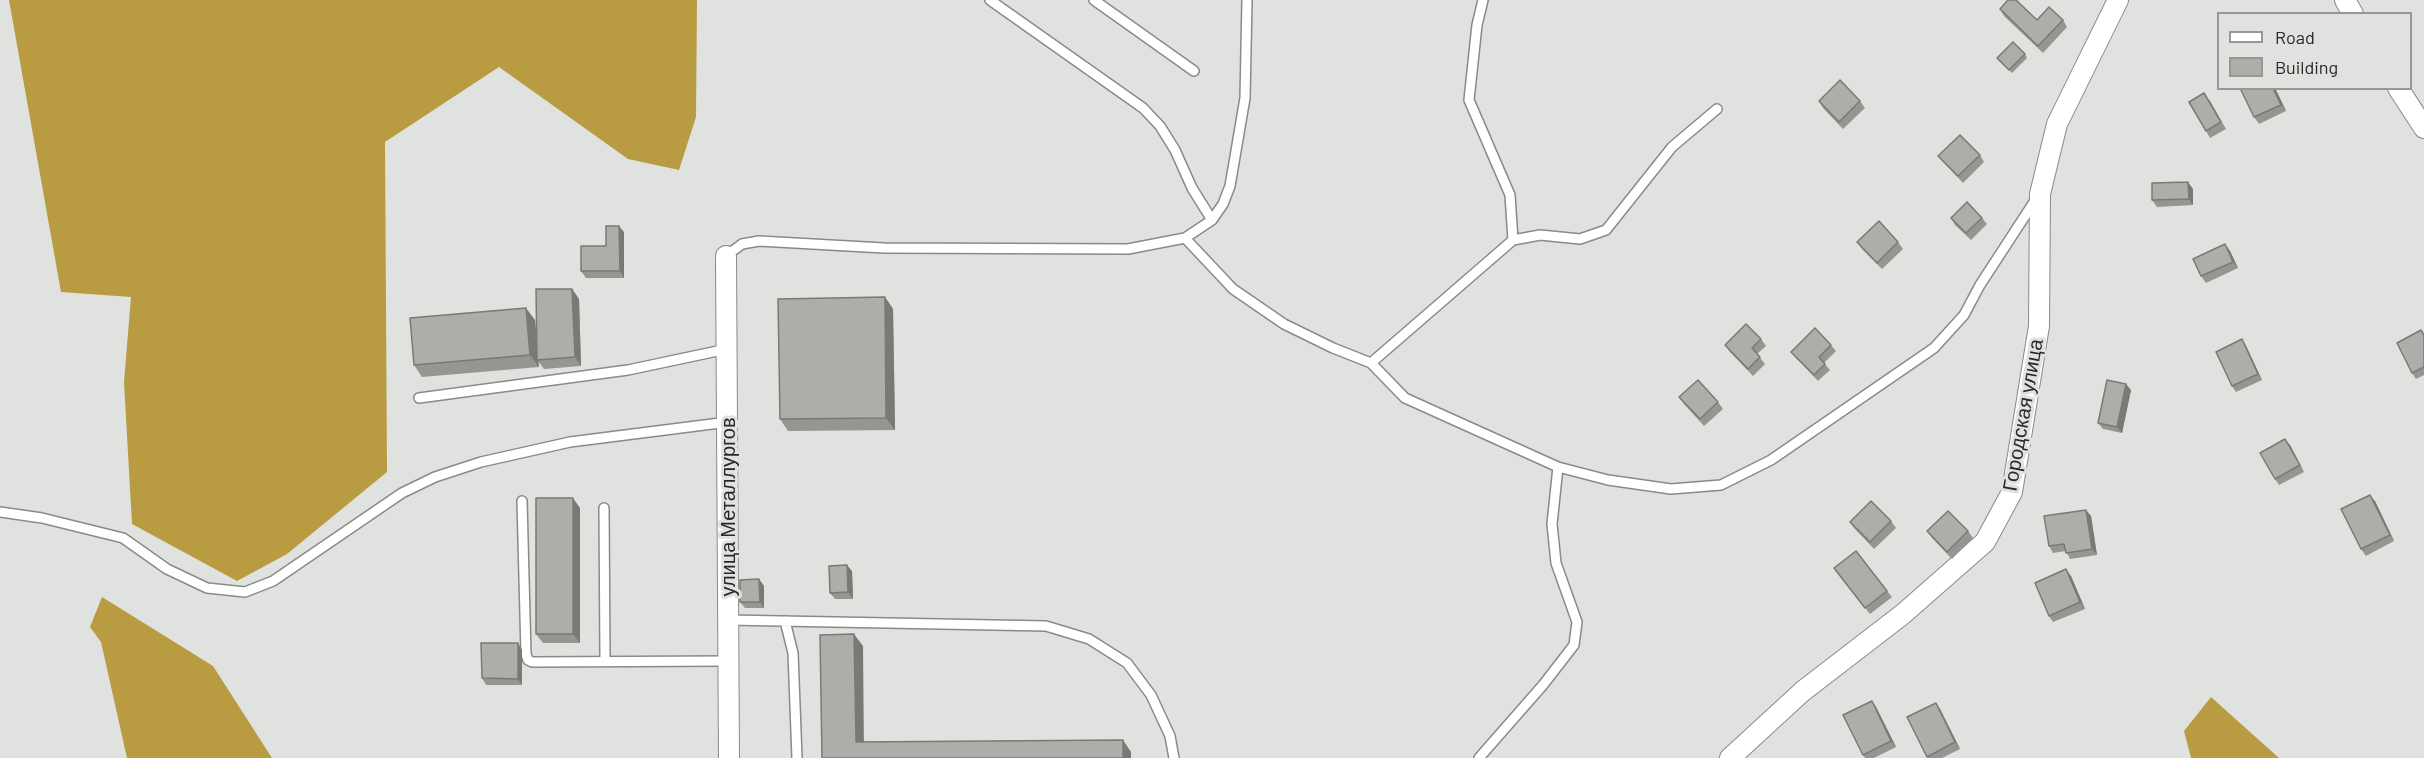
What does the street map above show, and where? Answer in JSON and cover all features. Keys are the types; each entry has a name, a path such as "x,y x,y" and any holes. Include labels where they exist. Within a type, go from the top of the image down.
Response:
{"street":[{"name":"Городская улица","path":"1730,758 1803,691 1903,614 1984,542 2012,492 2039,326 2040,194 2057,124 2118,0"},
{"path":"2399,90 2424,128"},
{"name":"улица Металлургов","path":"726,256 729,758"}],"lane":[{"path":"990,0 1143,108 1160,126 1175,150 1192,188 1212,220"},
{"path":"1094,0 1194,72"},
{"path":"726,256 742,244 759,241 884,248 1128,249 1185,238 1212,220 1223,204 1230,186 1245,98 1247,0"},
{"path":"1483,0 1477,25 1469,100 1510,195 1513,240"},
{"path":"1371,363 1513,240 1540,235 1580,239 1606,230 1672,147 1717,109"},
{"path":"1185,238 1233,289 1284,324 1333,348 1371,363 1405,398 1558,467 1608,480 1671,489 1721,485 1771,460 1934,348 1964,315 1980,285 2040,194"},
{"path":"419,399 628,370 727,349"},
{"path":"0,512 42,518 123,538 167,569 207,588 245,592 273,581 402,493 435,477 481,462 570,442 728,423"},
{"path":"1479,758 1543,685 1574,645 1577,622 1556,563 1552,524 1558,467"},
{"path":"522,501 528,660 532,662 729,661"},
{"path":"603,508 605,662"},
{"path":"728,620 1046,626 1089,639 1127,663 1151,695 1170,736 1174,758"},
{"path":"785,621 793,653 797,758"}],"shaded area":[{"path":"9,0 697,0 696,117 679,170 628,159 499,67 385,142 387,472 287,554 237,581 132,524 124,382 131,297 61,292"},
{"path":"102,597 213,666 272,758 127,758 101,642 90,627"},
{"path":"2211,697 2279,758 2191,758 2184,731"}],"building":[{"path":"2008,0 2016,0 2037,20 2049,7 2063,20 2038,46 2000,9"},
{"path":"2013,42 2025,54 2009,70 1997,58"},
{"path":"1840,80 1860,101 1839,122 1819,101"},
{"path":"2241,90 2274,90 2281,105 2254,117"},
{"path":"2204,93 2221,122 2206,131 2189,102"},
{"path":"1960,135 1980,155 1958,176 1938,156"},
{"path":"2188,182 2189,199 2152,200 2152,183"},
{"path":"1967,202 1982,218 1966,233 1951,218"},
{"path":"1879,221 1898,242 1877,263 1857,242"},
{"path":"606,226 619,226 620,271 581,271 581,246 606,246"},
{"path":"2225,244 2233,262 2201,276 2193,259"},
{"path":"536,289 572,289 575,357 537,360"},
{"path":"885,297 886,418 780,419 778,299"},
{"path":"526,308 530,355 414,365 410,318"},
{"path":"1746,324 1761,339 1752,348 1760,357 1748,369 1725,345"},
{"path":"1815,328 1831,345 1819,357 1825,364 1814,375 1791,352"},
{"path":"2421,330 2424,335 2424,367 2412,373 2397,343"},
{"path":"2242,339 2258,374 2232,386 2216,352"},
{"path":"1698,380 1718,402 1700,419 1679,397"},
{"path":"2107,380 2126,384 2117,427 2098,423"},
{"path":"2285,439 2300,465 2275,479 2260,453"},
{"path":"2370,495 2390,535 2361,549 2341,509"},
{"path":"536,498 573,498 573,634 536,634"},
{"path":"1871,501 1891,521 1870,542 1850,522"},
{"path":"2086,510 2092,549 2066,553 2064,544 2049,546 2044,516"},
{"path":"1948,511 1968,531 1947,552 1927,531"},
{"path":"1856,551 1887,591 1865,608 1834,568"},
{"path":"847,565 848,592 830,593 829,566"},
{"path":"2066,569 2080,602 2049,616 2035,583"},
{"path":"759,579 760,602 740,602 740,580"},
{"path":"854,634 856,742 1123,740 1123,758 822,758 820,635"},
{"path":"481,643 518,643 518,679 482,678"},
{"path":"1872,701 1891,741 1863,755 1843,715"},
{"path":"1936,703 1955,742 1927,757 1907,717"}]}
